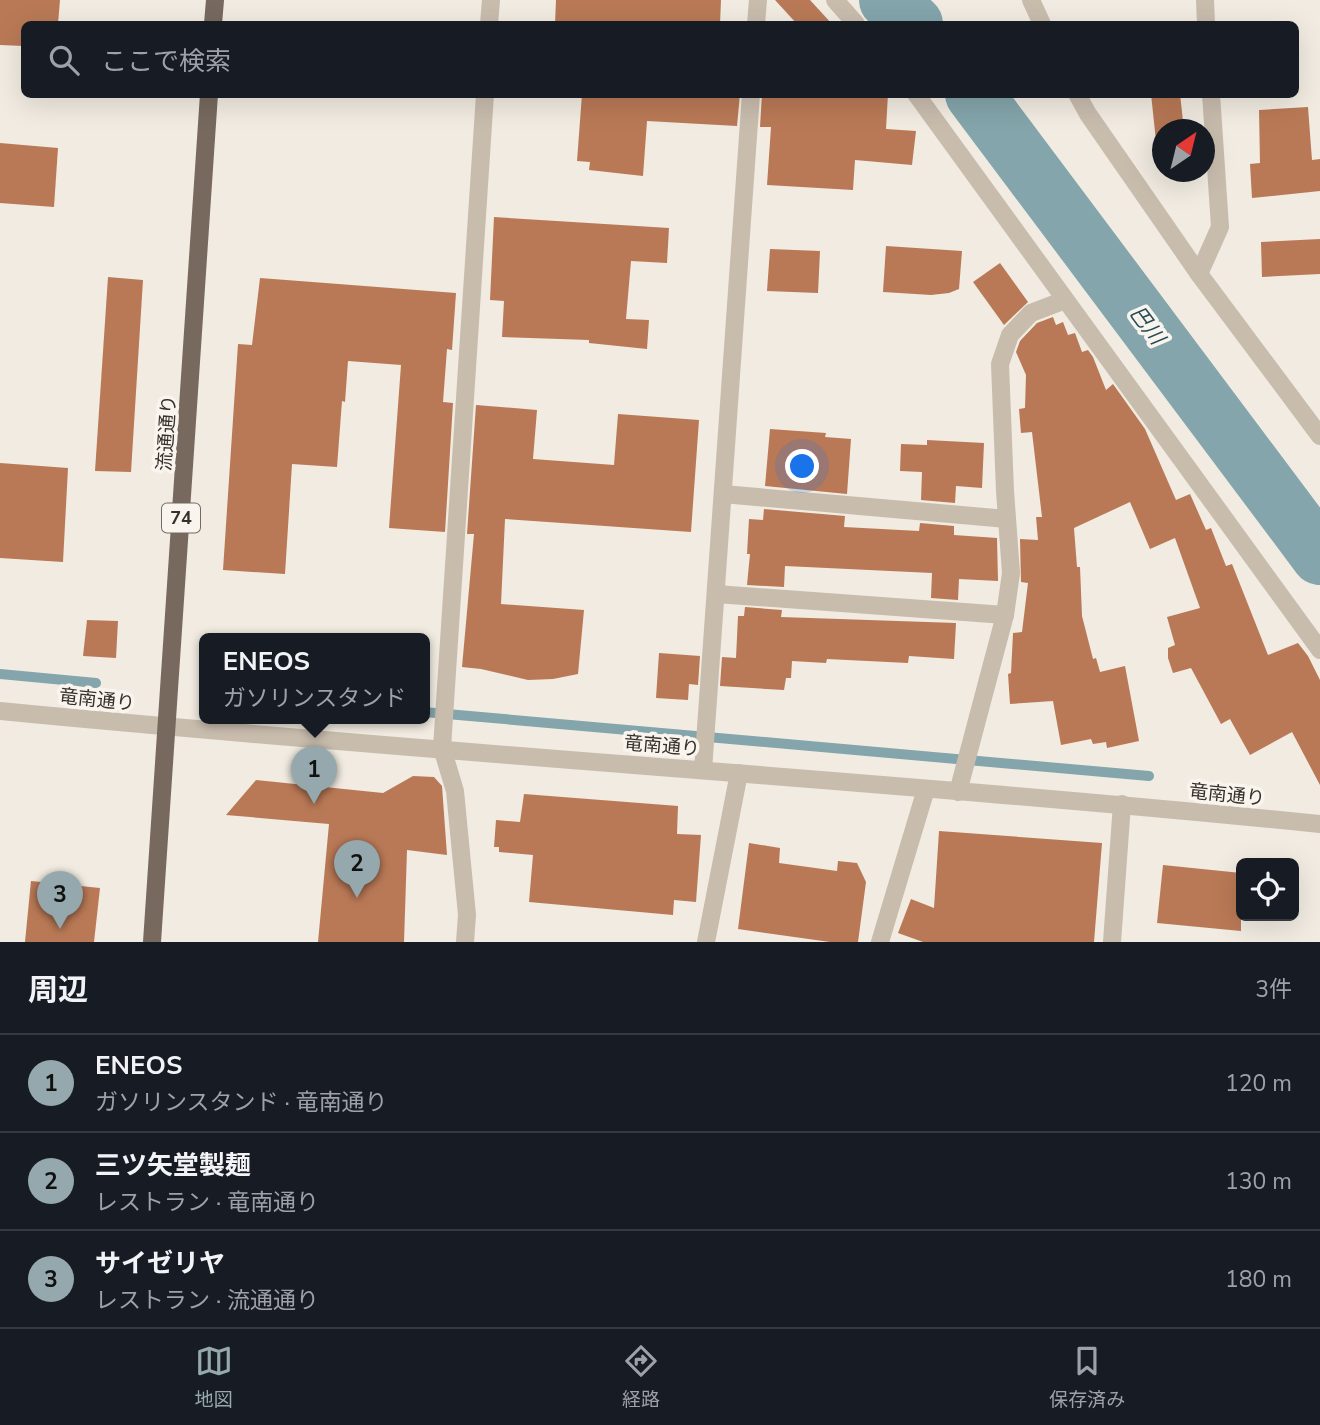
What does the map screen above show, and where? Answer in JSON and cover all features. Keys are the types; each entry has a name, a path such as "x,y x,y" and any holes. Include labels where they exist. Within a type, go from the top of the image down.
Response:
{"main road":[{"path":"213,21 215,0"},
{"name":"流通通り","path":"152,942 209,98"}],"street":[{"path":"489,21 491,0"},
{"path":"756,21 758,0"},
{"path":"835,0 853,21"},
{"path":"1031,0 1041,21"},
{"path":"1205,0 1206,21"},
{"path":"466,942 467,915 455,791 442,748 485,98"},
{"path":"703,770 751,98"},
{"path":"919,98 1320,650"},
{"path":"1079,98 1087,114 1199,274 1320,436"},
{"path":"1199,274 1220,227 1211,98"},
{"path":"958,792 1005,615 1011,573 1000,363 1010,335 1031,313 1065,300"},
{"path":"723,494 1007,519"},
{"path":"716,594 1005,615"},
{"name":"竜南通り","path":"0,711 1122,804 1320,824"},
{"path":"706,942 739,773"},
{"path":"880,942 926,789"},
{"path":"1112,942 1122,804"}],"building":[{"path":"0,0 60,0 58,21 21,21 21,46 0,45"},
{"path":"556,0 721,0 720,21 555,21"},
{"path":"775,0 810,0 829,21 794,21"},
{"path":"582,98 740,98 737,126 647,121 643,176 589,170 590,162 577,161"},
{"path":"762,98 888,98 886,129 916,131 912,165 855,160 853,190 767,185 771,127 760,127"},
{"path":"1151,98 1180,98 1183,119 1154,119"},
{"path":"1308,107 1312,160 1320,159 1320,191 1252,198 1250,164 1260,163 1259,110"},
{"path":"0,143 58,148 54,207 0,203"},
{"path":"494,217 669,228 667,263 631,261 626,319 649,320 647,349 589,343 589,340 502,337 504,301 490,300"},
{"path":"1320,239 1320,274 1262,277 1261,242"},
{"path":"886,246 962,251 959,289 931,295 883,292"},
{"path":"770,249 820,251 818,293 767,291"},
{"path":"1000,263 1028,302 1004,325 973,282"},
{"path":"108,277 143,280 131,472 95,471"},
{"path":"260,278 456,293 452,350 447,349 443,402 453,403 445,532 389,528 401,365 348,361 337,467 292,464 285,574 223,570 238,344 252,345"},
{"path":"1053,317 1056,325 1063,322 1068,335 1075,333 1082,352 1088,350 1093,357 1106,390 1113,384 1145,429 1176,500 1190,494 1206,530 1211,528 1226,566 1232,564 1268,655 1298,643 1308,656 1320,680 1320,785 1292,732 1250,755 1230,719 1221,724 1191,668 1173,673 1168,648 1175,645 1167,617 1200,608 1175,538 1150,549 1130,502 1074,528 1077,567 1080,567 1082,616 1093,659 1096,658 1100,672 1125,666 1139,741 1107,748 1106,742 1093,744 1091,739 1061,745 1053,701 1010,704 1008,674 1011,673 1013,633 1022,632 1028,583 1021,582 1020,539 1038,540 1036,517 1042,517 1032,432 1021,433 1019,409 1025,408 1026,375 1016,352 1020,341 1037,323"},
{"path":"476,405 537,410 533,459 614,465 618,414 699,420 691,532 505,519 501,604 584,610 578,674 528,680 462,667 474,534 467,534"},
{"path":"770,429 826,433 825,437 851,439 847,494 765,486"},
{"path":"927,440 984,443 982,488 956,486 955,503 921,500 922,472 900,471 901,444 927,445"},
{"path":"0,463 68,468 63,562 0,558"},
{"path":"764,509 845,516 844,527 919,531 920,523 954,526 954,535 997,538 998,581 959,579 958,600 931,598 932,573 785,566 784,587 747,585 749,519 763,520"},
{"path":"745,607 782,610 781,617 956,623 954,659 909,656 908,663 827,659 826,663 792,661 791,678 786,678 784,690 720,686 722,657 736,658 738,616 744,616"},
{"path":"87,620 118,621 116,658 83,656"},
{"path":"659,653 700,656 698,685 689,684 688,700 656,698"},
{"path":"413,776 434,777 442,786 447,855 407,850 404,942 318,942 329,824 226,815 256,780 383,793"},
{"path":"524,794 678,806 677,834 701,835 696,902 674,900 673,915 529,902 533,855 499,852 499,847 494,847 496,820 520,822"},
{"path":"939,831 1102,843 1094,942 923,942 898,933 911,899 934,908"},
{"path":"749,843 780,848 779,863 837,871 838,861 857,863 866,882 858,942 830,942 738,929"},
{"path":"1163,865 1236,872 1236,921 1241,921 1241,931 1157,923"},
{"path":"31,881 100,888 94,942 25,942"}],"waterway":[{"path":"888,0 911,21"},
{"name":"巴川","path":"977,98 1320,556"},
{"path":"0,674 96,683"},
{"path":"430,713 1149,776"}],"place":[{"name":"ENEOS","path":"314,804"},
{"name":"三ツ矢堂製麺","path":"357,898"},
{"name":"サイゼリヤ","path":"60,929"}]}
